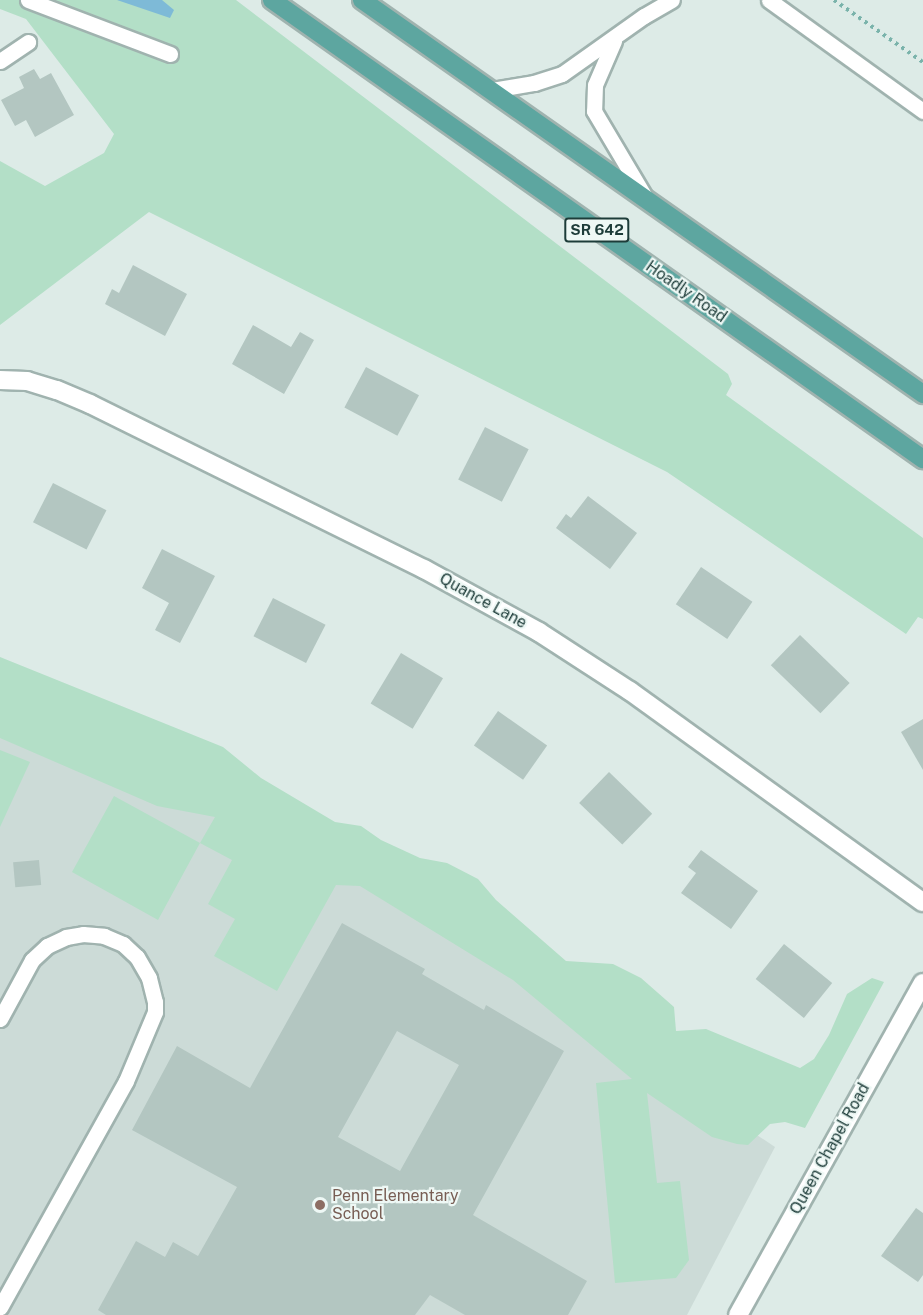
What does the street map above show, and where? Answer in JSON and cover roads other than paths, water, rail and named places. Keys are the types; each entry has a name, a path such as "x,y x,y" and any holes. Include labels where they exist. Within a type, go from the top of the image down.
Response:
{"main road":[{"name":"Hoadly Road","path":"272,0 923,459"},
{"path":"362,0 923,394"}],"street":[{"name":"Quance Lane","path":"0,380 27,381 57,390 90,404 424,568 538,632 630,691 923,902"},
{"name":"Queen Chapel Road","path":"738,1315 923,984"}],"lane":[{"path":"28,0 170,54"},
{"path":"492,90 534,83 562,74 644,16 672,0"},
{"path":"769,0 923,111"},
{"path":"616,38 595,85 594,111 645,198"},
{"path":"0,61 28,42"},
{"path":"0,1019 32,960 47,946 66,937 83,934 104,936 123,944 137,957 149,978 155,1002 155,1012 126,1081 0,1307"}],"water":[{"path":"117,0 162,0 174,10 170,18"}],"place":[{"name":"Penn Elementary School","path":"320,1205"}]}
